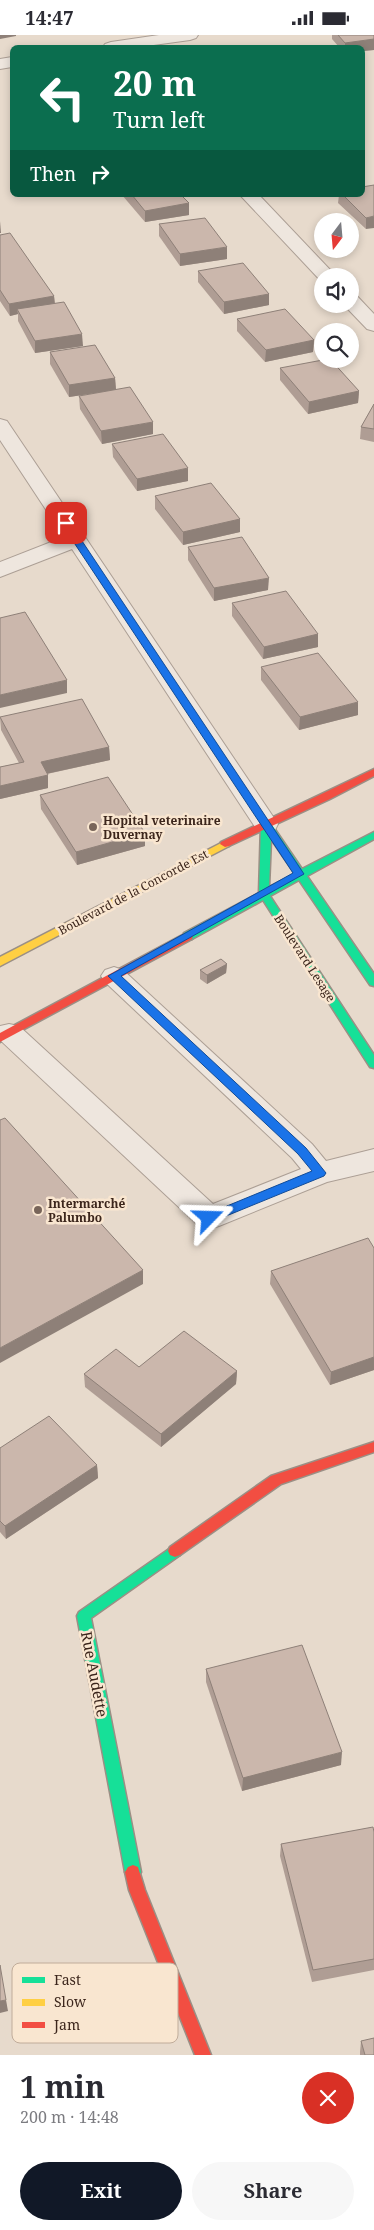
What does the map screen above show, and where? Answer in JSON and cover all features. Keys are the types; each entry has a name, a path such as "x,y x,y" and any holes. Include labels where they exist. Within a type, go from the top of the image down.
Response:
{"street":[{"path":"124,45 190,35"},
{"path":"251,197 320,268"},
{"path":"359,309 374,325"},
{"path":"0,425 266,825 374,982"},
{"path":"0,571 77,539"},
{"name":"Boulevard de la Concorde Est","path":"0,962 212,850 326,797 374,772"},
{"path":"264,894 266,825"},
{"path":"374,835 299,874 4,1036 209,1218 320,1173 374,1160"},
{"name":"Boulevard Lesage","path":"264,894 374,1064"},
{"path":"114,976 302,1151 320,1173"},
{"name":"Rue Audette","path":"167,1963 138,1890 84,1616 276,1481 374,1447"},
{"name":"Rue Audette","path":"178,1992 203,2055"}],"building":[{"path":"338,35 374,35 374,39 345,43"},
{"path":"374,185 374,216 366,218 345,197 365,197 365,186"},
{"path":"134,197 183,197 189,203 145,211"},
{"path":"205,218 227,247 180,254 159,224"},
{"path":"10,233 54,296 9,304 0,290 0,235"},
{"path":"243,263 269,294 224,302 198,271"},
{"path":"64,302 82,334 35,341 17,309"},
{"path":"285,309 314,340 266,350 237,319"},
{"path":"95,345 115,378 69,385 50,352"},
{"path":"314,362 314,368 338,368 359,391 309,402 280,368"},
{"path":"130,387 153,422 101,431 79,396"},
{"path":"374,404 374,429 361,427"},
{"path":"163,434 188,468 137,479 112,444"},
{"path":"211,483 240,519 183,532 155,496"},
{"path":"242,537 269,578 214,588 188,547"},
{"path":"286,591 318,634 264,647 232,603"},
{"path":"25,612 67,680 0,695 0,618"},
{"path":"318,653 358,702 300,717 261,667"},
{"path":"82,699 109,747 41,762 48,775 0,786 0,767 24,762 0,717"},
{"name":"Hopital veterinaire Duvernay","path":"108,777 145,833 76,852 40,795"},
{"path":"221,959 227,964 207,975 200,970"},
{"name":"Intermarché Palumbo","path":"5,1118 143,1270 0,1348 0,1120"},
{"path":"368,1238 374,1248 374,1357 331,1372 271,1271"},
{"path":"184,1331 237,1371 161,1434 84,1374 116,1349 139,1367"},
{"path":"49,1416 97,1465 5,1526 0,1521 0,1448"},
{"path":"302,1645 342,1752 243,1778 206,1669"},
{"path":"373,1827 374,1959 313,1970 281,1844"},
{"path":"0,1965 6,2000 0,2001"},
{"path":"374,2038 374,2055 365,2055 361,2041"}],"traffic: fast":[{"path":"266,824 264,894 374,1064"},
{"path":"266,824 374,982"},
{"path":"188,936 374,835"},
{"path":"133,1872 84,1616 175,1551"}],"traffic: slow":[{"path":"0,962 225,844"}],"traffic: jam":[{"path":"225,844 326,797 374,772"},
{"path":"0,1038 188,936"},
{"path":"175,1551 276,1480 374,1447"},
{"path":"133,1872 137,1890 166,1963"},
{"path":"178,1992 203,2055"}],"place":[{"name":"Hopital veterinaire Duvernay","path":"93,827"},
{"name":"Intermarché Palumbo","path":"38,1210"}],"route":[{"path":"66,523 299,874 114,976 302,1151 320,1173 209,1218"}]}
